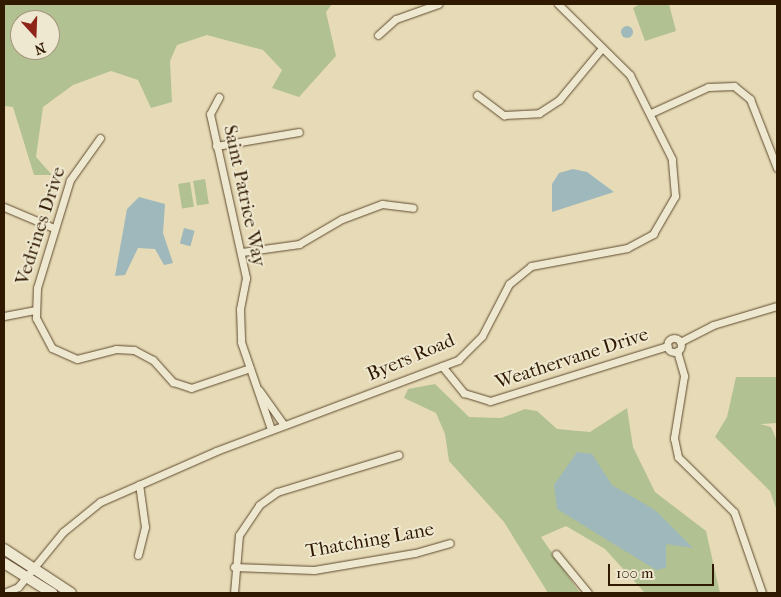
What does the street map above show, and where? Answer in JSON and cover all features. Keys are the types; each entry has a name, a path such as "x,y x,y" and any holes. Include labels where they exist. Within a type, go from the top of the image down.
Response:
{"main road":[{"path":"4,549 52,593"},
{"path":"4,563 31,573 71,593"}],"street":[{"path":"378,35 396,19 438,4"},
{"name":"Byers Road","path":"4,593 31,573 79,517 139,484 271,430 442,366 472,349 509,284 531,266 627,248 663,223 675,196 675,170 650,113 630,75 558,4"},
{"path":"476,95 504,115 539,113 559,100 602,48"},
{"path":"650,113 708,87 734,86 750,99 777,168"},
{"name":"Saint Patrice Way","path":"219,97 210,114 242,252 246,278 239,326 250,368 271,430"},
{"path":"216,146 299,132"},
{"name":"Vedrines Drive","path":"100,138 74,170 54,228 34,310 52,348 68,357 134,350 153,360 173,382 191,388 250,368"},
{"path":"242,252 299,244 342,219 382,204 414,208"},
{"path":"4,206 54,228"},
{"path":"762,593 734,512 678,457 674,438 684,376 677,351 680,342 713,325 777,306"},
{"path":"4,316 34,310"},
{"name":"Weathervane Drive","path":"442,366 464,393 490,401 631,354 668,346 673,338 680,342"},
{"path":"668,346 677,351"},
{"name":"Saint Patrice Way","path":"259,390 284,425"},
{"path":"234,593 234,567 239,535 248,518 277,492 398,455"},
{"path":"138,555 145,527 139,484"},
{"name":"Thatching Lane","path":"234,567 314,570 415,553 450,543"},
{"path":"556,554 588,593"}],"green space":[{"path":"4,4 332,4 326,12 336,56 299,97 272,88 282,70 263,50 207,35 177,45 170,61 172,102 151,108 138,80 111,71 73,85 43,107 36,157 52,175 34,175 13,107 4,106"},
{"path":"640,4 669,4 676,31 645,41 633,8"},
{"path":"205,179 209,204 197,206 193,181"},
{"path":"190,182 194,207 182,209 178,184"},
{"path":"736,377 777,377 777,423 760,424 771,427 777,441 777,511 770,491 715,437 727,417"},
{"path":"435,384 469,417 501,418 525,409 537,411 557,429 590,432 627,408 633,447 655,492 706,531 720,593 645,593 605,549 566,526 541,537 580,593 548,593 504,522 449,461 445,434 436,413 404,398 408,389"}],"water":[{"path":"625,26 629,26 633,32 629,38 625,38 621,34 621,30"},
{"path":"573,169 587,172 614,192 552,212 552,184 559,173"},
{"path":"139,197 165,204 163,233 173,263 164,265 155,249 138,248 125,275 115,276 127,209"},
{"path":"184,228 195,231 190,246 180,243"},
{"path":"577,452 592,454 612,485 655,510 693,548 666,544 666,568 656,570 557,509 554,485"}]}
